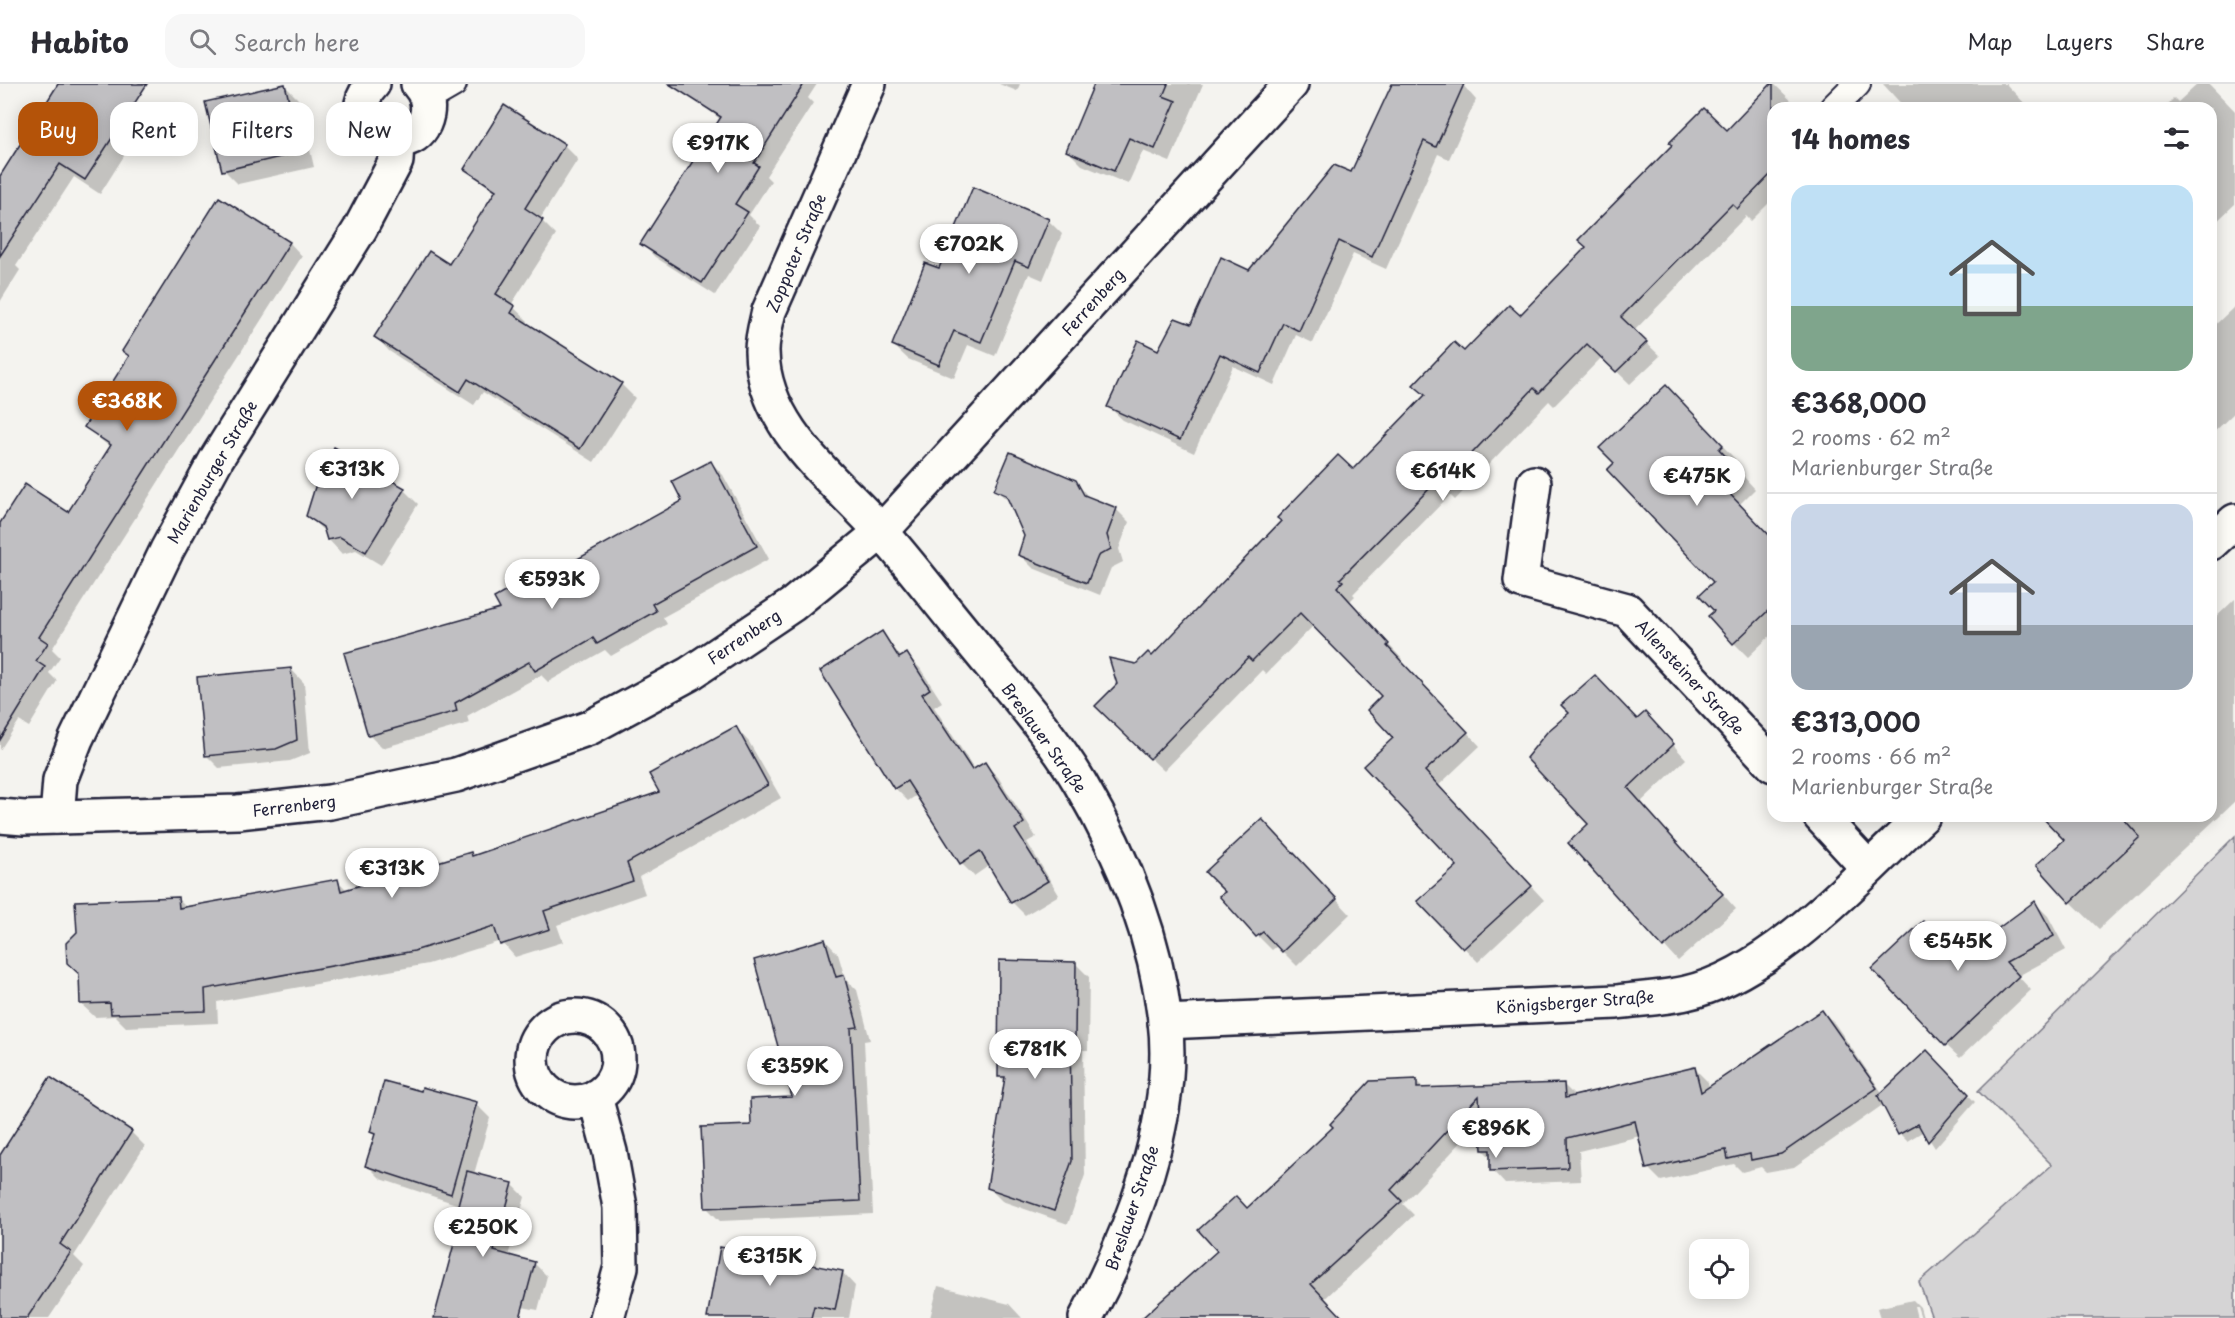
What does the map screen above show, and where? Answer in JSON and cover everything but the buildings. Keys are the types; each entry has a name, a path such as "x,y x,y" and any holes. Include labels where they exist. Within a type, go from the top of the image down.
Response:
{"street":[{"path":"364,102 364,97 373,84"},
{"name":"Zoppoter Straße","path":"869,84 769,311 762,349 766,386 783,425 881,532"},
{"name":"Ferrenberg","path":"0,816 57,818 238,813 330,802 456,775 589,728 689,674 792,605 881,532 1291,84"},
{"path":"412,135 422,127 433,89"},
{"name":"Marienburger Straße","path":"57,818 60,780 76,740 168,550 217,458 360,229 396,161 396,156"},
{"name":"Allensteiner Straße","path":"1534,483 1521,581 1627,610 1767,759"},
{"name":"Breslauer Straße","path":"881,532 1032,716 1079,781 1114,846 1147,929 1166,1022 1165,1078 1156,1138 1134,1209 1106,1281 1086,1318"},
{"path":"1826,822 1868,868"},
{"name":"Königsberger Straße","path":"1166,1022 1617,1002 1687,993 1727,977 1787,943 1917,822"},
{"path":"595,1097 610,1152 620,1207 621,1267 607,1318"}],"lane":[{"path":"1839,102 1857,84"}],"shaded area":[{"path":"2235,836 2235,1318 1932,1318 1919,1282 2052,1165 1978,1091"}]}
